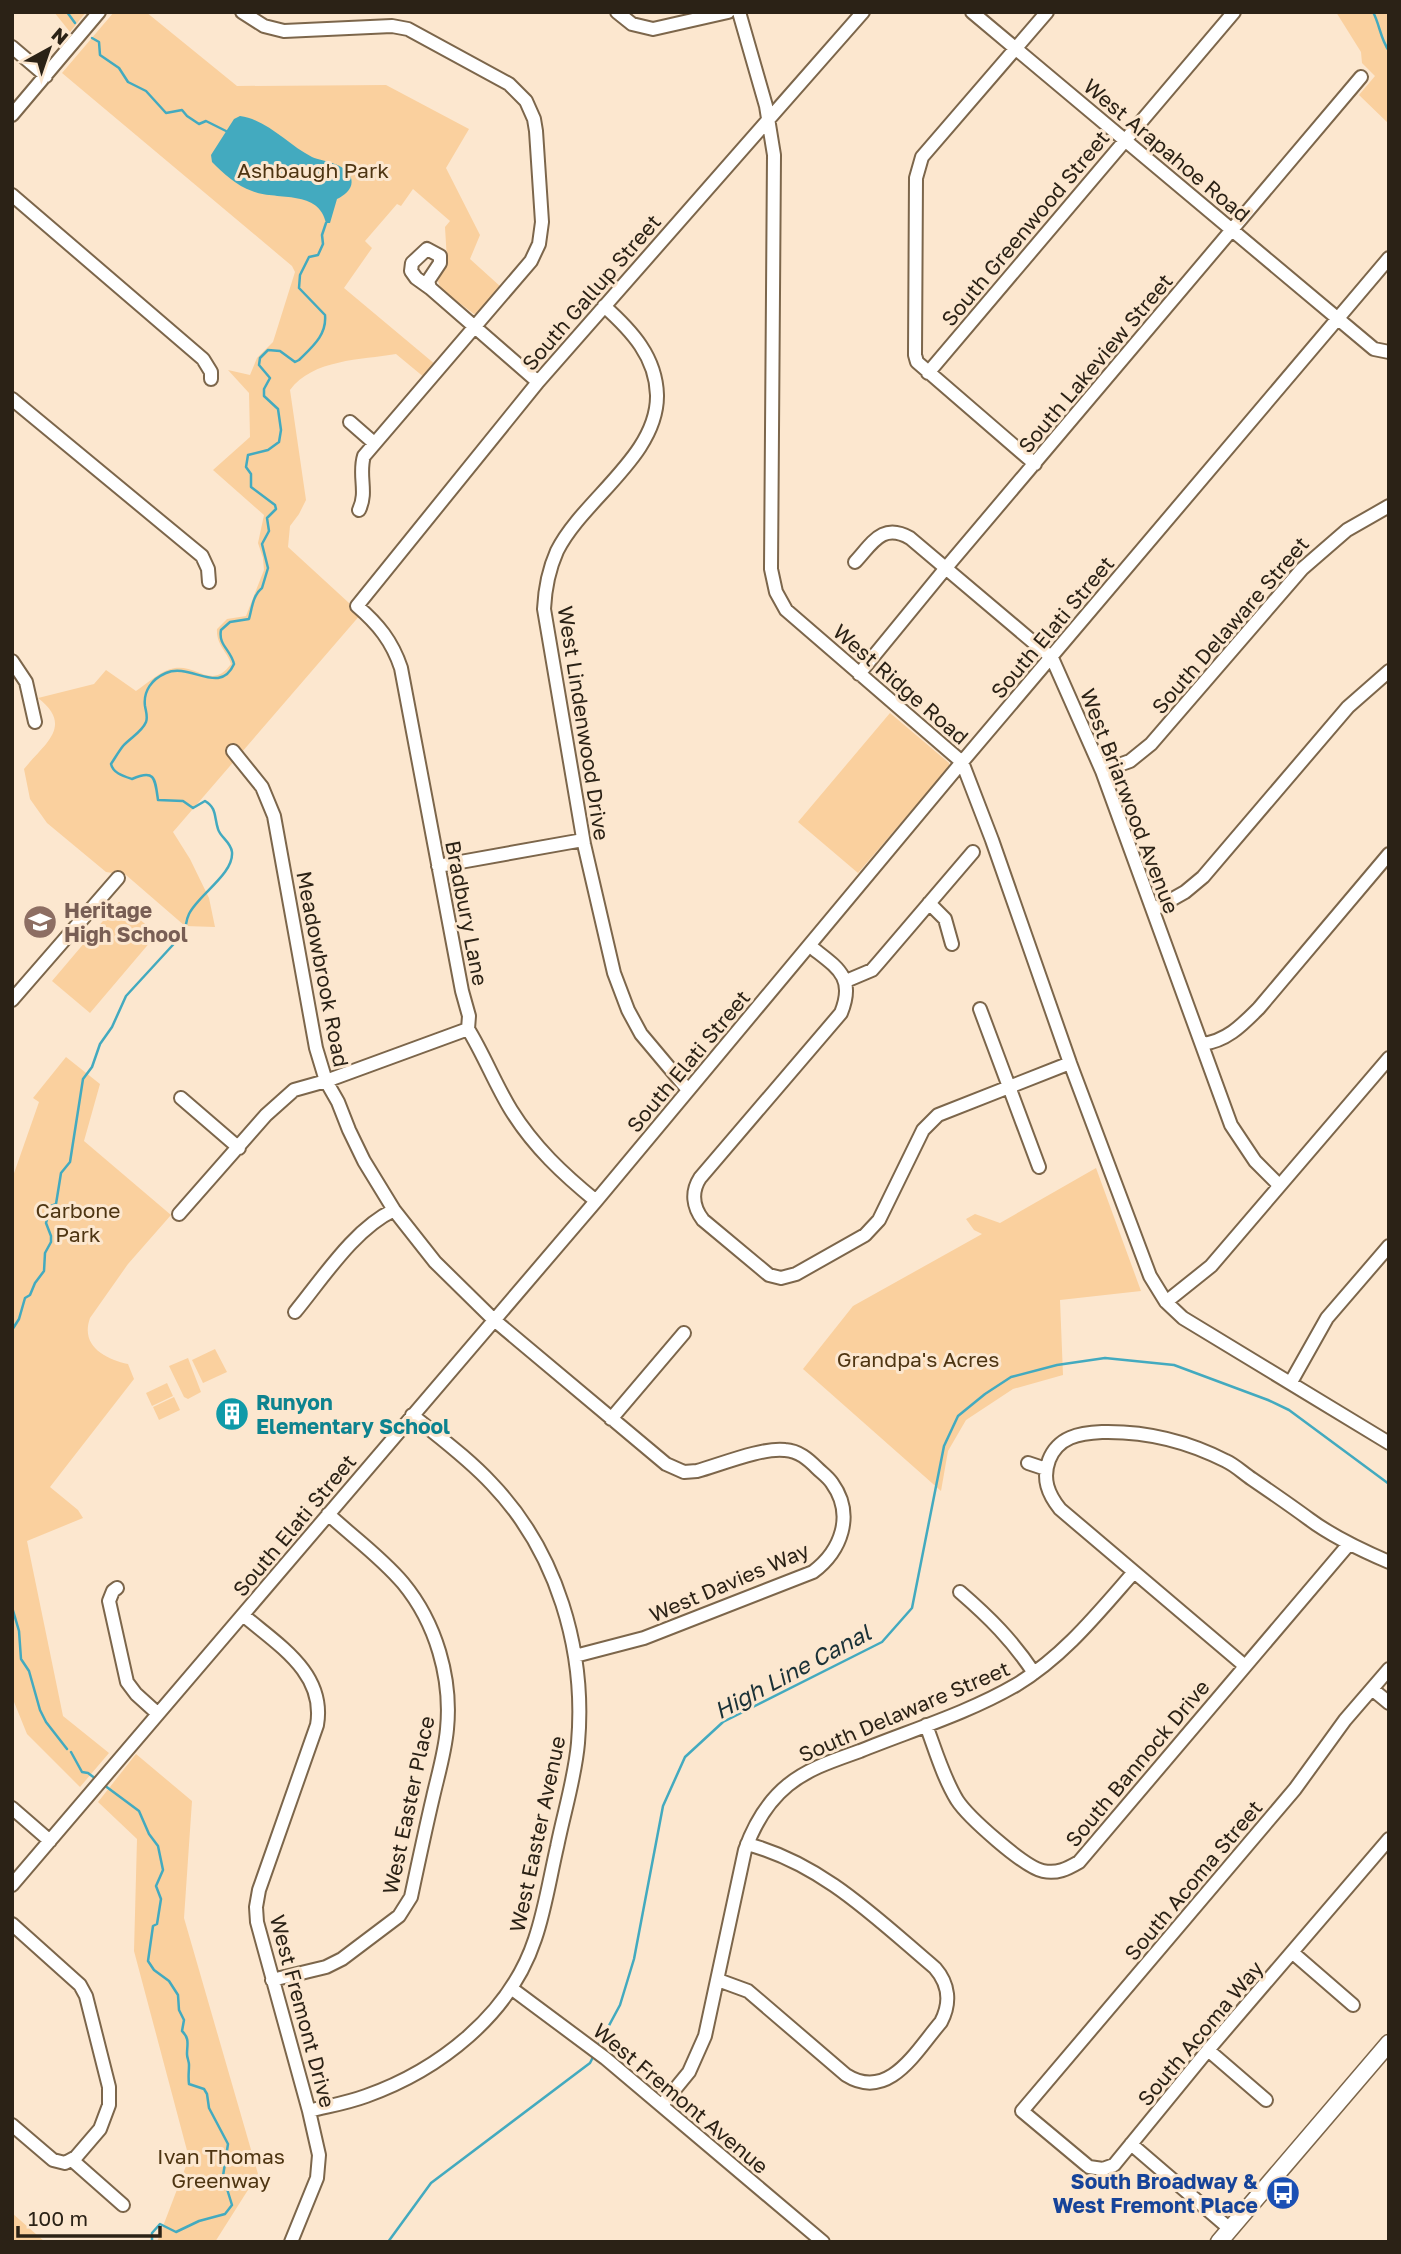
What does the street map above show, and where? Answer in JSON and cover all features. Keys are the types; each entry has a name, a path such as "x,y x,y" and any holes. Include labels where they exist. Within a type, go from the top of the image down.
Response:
{"main road":[{"path":"1224,2235 1389,2043"}],"street":[{"path":"12,115 99,12"},
{"path":"242,12 264,26 284,31 393,26 408,29 509,84 526,101 536,131 542,222 539,244 531,261 364,456 364,499 359,510"},
{"path":"617,12 632,24 653,29 728,12"},
{"name":"West Ridge Road","path":"739,12 769,120 774,155 771,569 776,592 786,610 962,762 1150,1276 1166,1302 1183,1318 1389,1443"},
{"name":"South Gallup Street","path":"356,606 538,382 863,12"},
{"name":"West Arapahoe Road","path":"972,12 1374,349 1389,352"},
{"path":"1035,464 917,362 917,172 922,157 1047,12"},
{"name":"South Greenwood Street","path":"928,373 1234,12"},
{"path":"12,47 46,76"},
{"name":"South Lakeview Street","path":"859,674 1362,77"},
{"path":"12,195 203,359 211,372 211,379"},
{"name":"South Elati Street","path":"12,1885 596,1201 962,762 1389,258"},
{"path":"430,288 538,382"},
{"name":"West Lindenwood Drive","path":"604,306 629,330 646,353 656,375 657,399 653,424 645,440 564,539 551,566 545,589 544,609 583,840 614,974 641,1034 688,1090"},
{"path":"12,399 202,556 208,569 209,582"},
{"path":"350,422 374,443"},
{"name":"South Delaware Street","path":"1102,771 1130,761 1151,744 1302,569 1347,530 1389,506"},
{"name":"West Briarwood Avenue","path":"855,562 879,536 887,532 899,532 910,538 1052,658 1102,771 1231,1125 1255,1161 1279,1185"},
{"name":"Bradbury Lane","path":"356,606 373,620 390,641 401,668 469,1016 468,1028 510,1109 524,1130 563,1175 596,1201"},
{"path":"12,661 26,682 35,722"},
{"path":"1153,910 1185,892 1203,877 1348,707 1389,671"},
{"name":"Meadowbrook Road","path":"233,751 262,787 274,816 316,1048 326,1080 364,1161 394,1210 435,1262 493,1319"},
{"path":"438,866 583,840"},
{"path":"846,981 872,970 973,852"},
{"path":"1202,1044 1228,1035 1259,1008 1389,854"},
{"path":"12,1000 117,878"},
{"path":"929,903 945,919 952,944"},
{"path":"810,946 837,968 846,981 847,992 841,1013 700,1178 695,1190 694,1203 700,1216 762,1271 774,1277 788,1277 865,1235 879,1220 923,1130 932,1119 1070,1063"},
{"path":"980,1009 1039,1167"},
{"path":"179,1214 267,1115 294,1090 468,1028"},
{"path":"1166,1302 1211,1266 1389,1058"},
{"path":"181,1098 239,1148"},
{"path":"295,1312 358,1236 376,1220 394,1210"},
{"path":"1291,1382 1327,1318 1389,1246"},
{"name":"West Davies Way","path":"493,1319 666,1464 684,1472 696,1471 768,1450 795,1452 807,1458 834,1486 842,1504 843,1525 837,1545 831,1557 813,1572 644,1638 575,1656"},
{"path":"611,1419 684,1334"},
{"name":"West Ridge Road","path":"1291,1382 1389,1434"},
{"name":"West Easter Avenue","path":"309,2111 363,2097 417,2073 482,2024 512,1988 538,1928 574,1767 580,1701 575,1656 555,1583 519,1517 494,1485 412,1415"},
{"path":"1245,1666 1060,1509 1048,1490 1046,1469 1051,1454 1064,1440 1081,1434 1116,1432 1167,1438 1189,1445 1228,1462 1307,1518 1349,1544 1389,1562"},
{"path":"1028,1463 1046,1469"},
{"name":"West Easter Place","path":"272,1980 326,1967 342,1959 403,1911 411,1897 447,1730 445,1677 441,1657 427,1621 411,1594 388,1567 328,1514"},
{"name":"South Bannock Drive","path":"926,1725 949,1785 972,1819 1034,1868 1044,1872 1061,1871 1079,1862 1349,1544"},
{"name":"South Delaware Street","path":"662,2105 689,2071 699,2051 718,1980 747,1844 763,1811 786,1786 812,1770 998,1695 1034,1673 1071,1644 1135,1572"},
{"path":"117,1588 109,1601 125,1674 131,1689 157,1713"},
{"path":"960,1592 1002,1629 1034,1673"},
{"name":"West Fremont Drive","path":"243,1615 305,1670 318,1704 317,1725 260,1890 257,1907 257,1922 318,2144 318,2169 291,2242"},
{"name":"South Acoma Street","path":"1021,2110 1295,1789 1345,1720 1389,1669"},
{"path":"1372,1689 1389,1703"},
{"path":"12,1808 50,1842"},
{"name":"South Acoma Way","path":"1021,2110 1089,2167 1103,2169 1114,2165 1208,2050 1389,1839"},
{"path":"718,1980 748,1991 846,2075 864,2082 879,2082 898,2073 941,2022 948,2001 946,1985 935,1968 829,1880 783,1856 747,1844"},
{"path":"1378,1851 1389,1860"},
{"path":"12,1924 71,1974 80,1985 86,1996 109,2087 109,2105 100,2129 72,2160 65,2163 53,2160 12,2125"},
{"path":"1293,1953 1353,2005"},
{"name":"West Fremont Avenue","path":"512,1988 605,2058 824,2242"},
{"path":"1208,2050 1266,2100"},
{"path":"1131,2144 1224,2235"},
{"path":"72,2160 123,2205"}],"green space":[{"path":"54,12 86,12 70,32"},
{"name":"Ashbaugh Park","path":"114,12 146,12 237,86 386,85 469,129 446,168 480,235 470,259 501,287 480,313 474,314 441,289 438,281 447,261 445,227 450,221 413,189 401,206 397,204 365,241 372,248 344,288 436,365 425,378 396,354 353,360 311,372 290,390 306,500 290,526 288,547 361,614 173,832 209,898 215,927 185,926 126,875 106,872 47,823 30,799 24,769 47,742 55,726 49,708 38,698 94,684 106,670 136,691 170,669 183,668 211,676 224,672 231,664 218,639 217,629 227,619 246,616 264,570 258,543 264,515 213,470 250,437 249,393 228,370 250,375 257,358 273,342 295,272 292,266 62,73"},
{"path":"1336,12 1389,12 1389,124 1359,95 1375,76 1362,63 1361,52"},
{"path":"890,713 949,763 949,767 858,873 798,822"},
{"path":"119,902 157,934 90,1013 52,981"},
{"name":"Carbone Park","path":"66,1057 100,1084 84,1141 171,1215 128,1264 90,1318 88,1336 92,1344 103,1355 128,1364 134,1379 50,1487 78,1510 83,1518 27,1541 63,1716 109,1753 80,1787 27,1734 12,1697 12,1179 39,1102 33,1098"},
{"name":"Grandpa's Acres","path":"1096,1168 1141,1291 1060,1300 1063,1375 1013,1389 966,1420 948,1451 941,1491 803,1369 853,1306 982,1234 974,1230 966,1219 975,1214 1000,1223"},
{"path":"215,1349 227,1372 203,1383 192,1360"},
{"path":"188,1358 201,1392 188,1399 184,1397 169,1366"},
{"path":"167,1383 173,1396 152,1406 146,1393"},
{"path":"174,1397 180,1410 159,1420 153,1407"},
{"name":"Ivan Thomas Greenway","path":"136,1754 192,1801 184,1918 258,2174 215,2242 157,2242 189,2158 134,1951 137,1839 98,1802"},
{"path":"12,2213 45,2242 12,2242"}],"water":[{"path":"240,116 260,122 303,152 340,166 348,173 351,178 350,188 337,199 330,223 326,223 322,212 315,205 295,198 246,189 230,179 212,162 211,155 234,119"}],"waterway":[{"path":"67,12 75,23"},
{"path":"1373,12 1389,51"},
{"path":"92,38 99,42 100,55 119,68 128,82 146,91 166,113 182,110 199,124 206,121 226,131"},
{"path":"12,1330 19,1319 25,1298 30,1295 44,1271 45,1253 51,1242 46,1223 51,1206 56,1204 61,1173 70,1162 83,1079 92,1067 100,1044 112,1027 126,996 182,935 194,907 222,876 231,860 231,848 219,832 209,804 205,801 193,808 183,801 158,800 155,781 150,775 132,779 116,772 111,764 123,746 144,726 147,718 145,695 157,679 175,671 221,677 228,673 234,664 221,640 221,630 230,622 249,619 268,568 262,544 269,531 267,518 276,509 275,505 251,487 251,474 246,467 248,455 268,450 279,442 281,430 278,409 264,396 264,389 270,378 259,365 260,358 268,350 280,351 295,362 318,340 324,329 325,315 299,288 300,275 309,257 318,255 323,244 322,235 326,223"},
{"name":"High Line Canal","path":"598,2046 620,2005 634,1959 663,1806 685,1757 723,1722 882,1642 912,1608 944,1446 958,1416 985,1394 1011,1377 1057,1365 1105,1358 1174,1365 1289,1410 1389,1484"},
{"path":"12,1607 19,1631 21,1659 29,1671 40,1710 67,1749"},
{"path":"71,1752 82,1772 96,1779"},
{"path":"104,1785 139,1811 149,1834 158,1846 163,1870 156,1886 161,1899 157,1924 153,1926 148,1961 154,1970 169,1981 178,1995 179,2010 184,2020 182,2031 188,2042 189,2084 204,2089 209,2108 228,2144 223,2176 232,2205 225,2214 199,2221 176,2232 160,2224 152,2233 152,2242"},
{"name":"High Line Canal","path":"388,2242 431,2183 590,2063 594,2055"}],"place":[{"name":"Heritage High School","path":"40,922"},
{"name":"Runyon Elementary School","path":"232,1414"},
{"name":"South Broadway & West Fremont Place","path":"1283,2193"}]}
